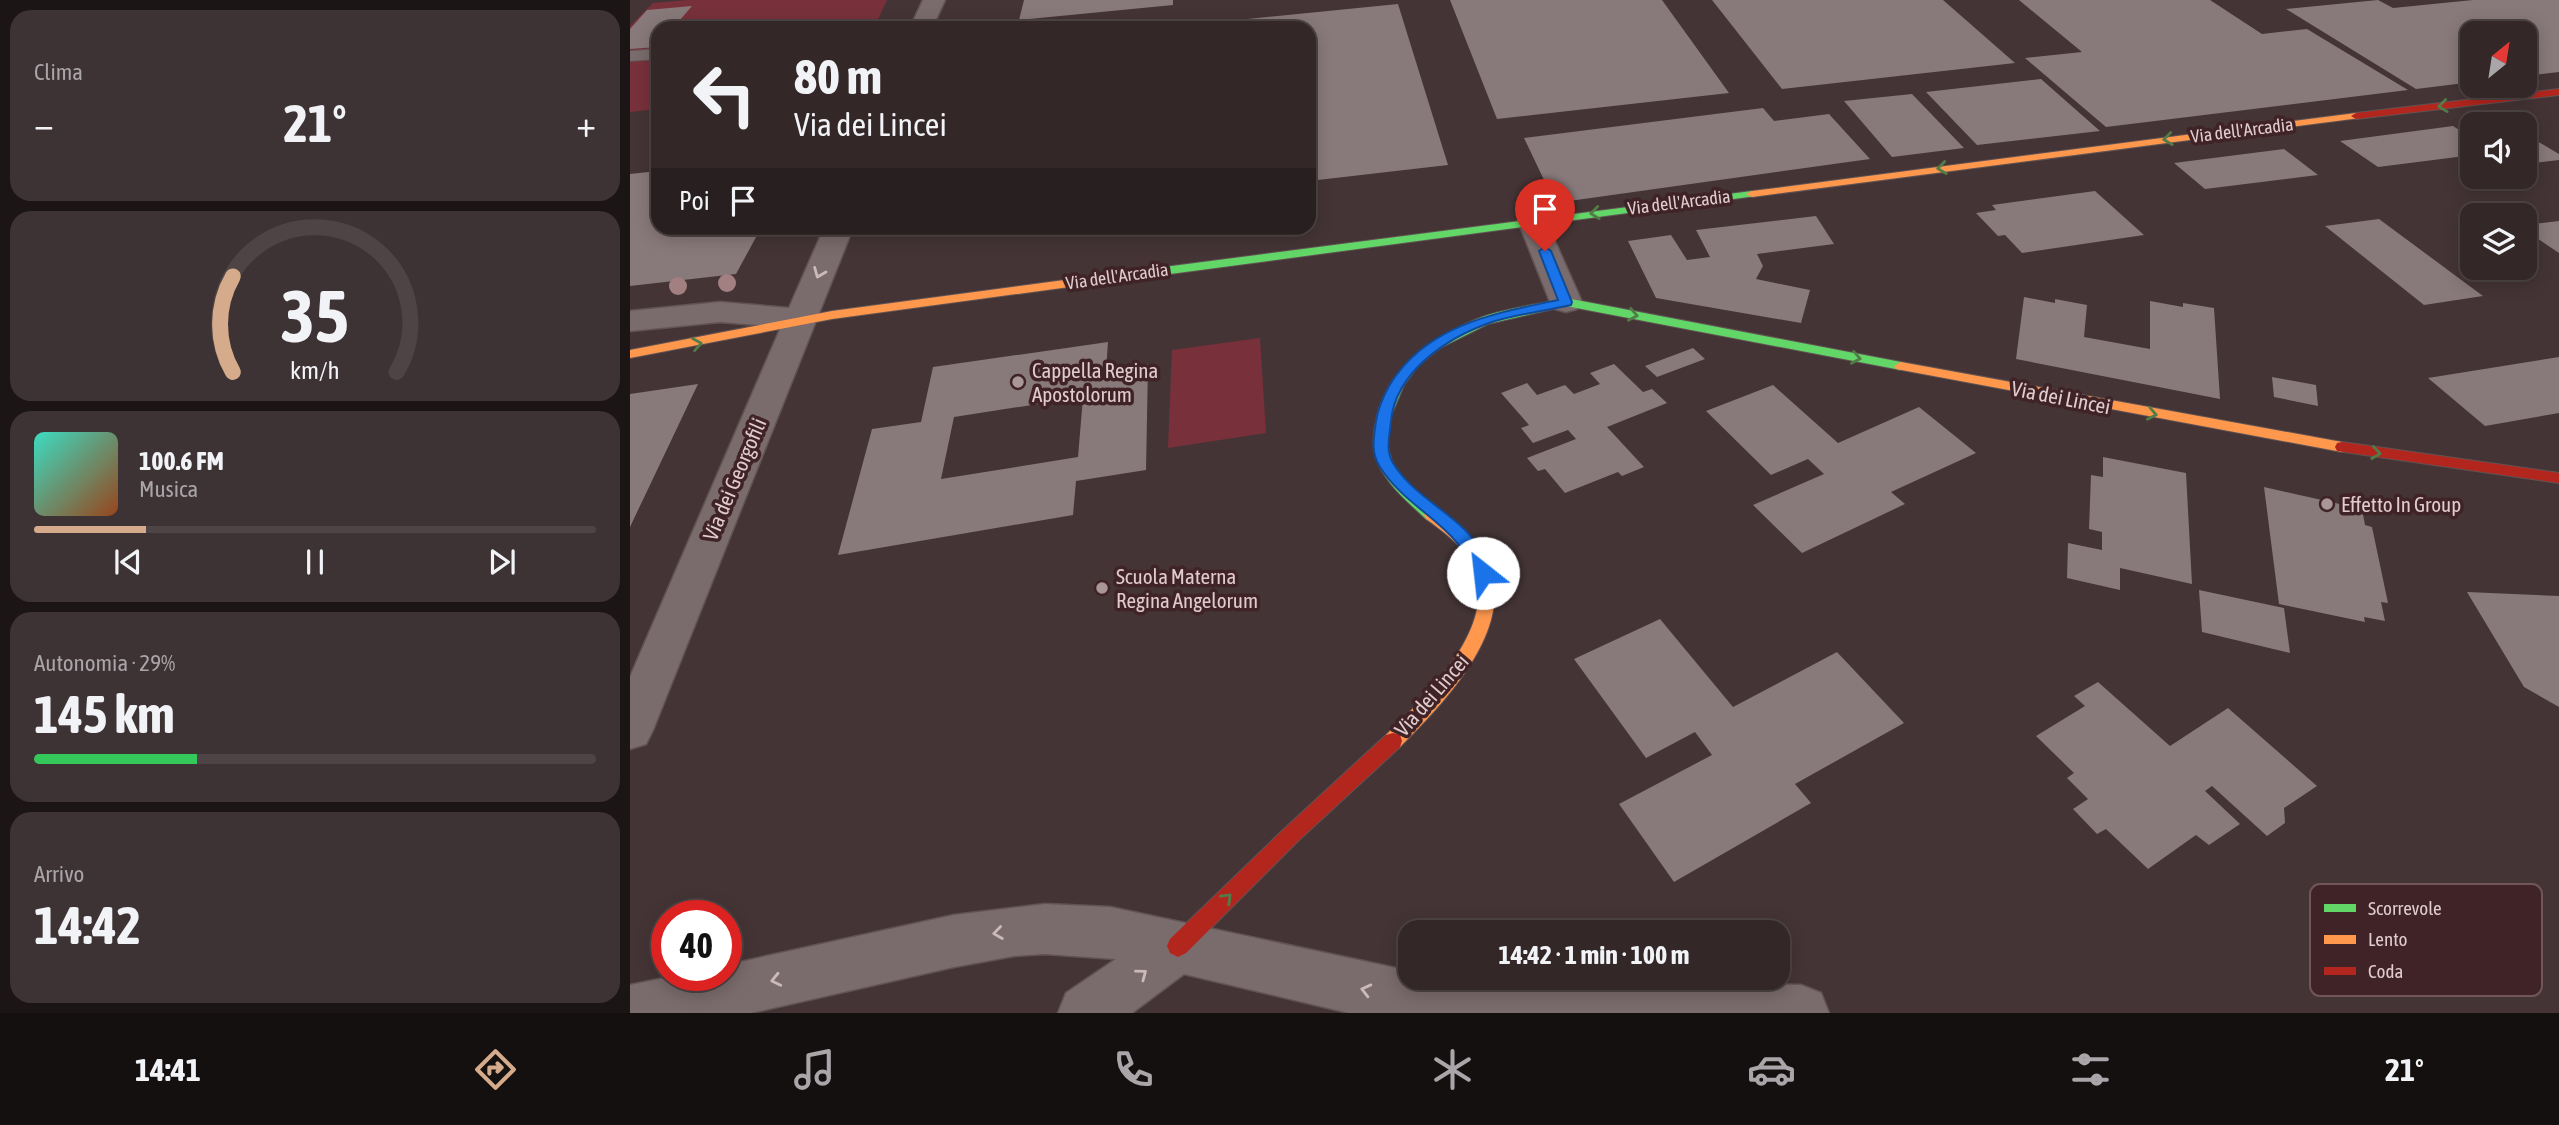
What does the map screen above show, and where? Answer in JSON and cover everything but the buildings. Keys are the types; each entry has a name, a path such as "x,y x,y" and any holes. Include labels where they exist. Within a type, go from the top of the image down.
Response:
{"street":[{"path":"924,21 934,0"},
{"name":"Via dell'Arcadia","path":"630,354 710,342 800,319 1532,221 2559,92"},
{"path":"1532,221 1566,302"},
{"name":"Via dei Georgofili","path":"630,730 835,235"},
{"name":"Via dei Lincei","path":"1178,946 1414,719 1453,675 1478,635 1485,612 1486,593 1483,573 1476,558 1459,533 1401,484 1385,464 1380,450 1384,415 1400,380 1415,362 1450,335 1488,319 1566,302 2285,438 2559,478"},
{"name":"Via dell'Arcadia","path":"630,321 720,312 800,319"},
{"path":"630,1013 954,941 1045,929 1110,932 1411,999 1474,1004 1801,1013"},
{"path":"1086,1013 1178,946"}],"lane":[{"path":"630,56 651,54"}],"shaded area":[{"path":"687,0 887,0 877,21 651,21 651,110 630,112 630,26 653,3"},
{"path":"1260,338 1266,433 1168,448 1172,350"}],"traffic: fast":[{"path":"1087,281 1752,194"},
{"path":"1432,515 1399,484 1385,462 1380,443 1384,416 1397,384 1414,362 1435,345 1484,321 1566,302 1901,366"}],"traffic: slow":[{"path":"1752,194 2356,116"},
{"path":"630,354 832,315 1087,281"},
{"path":"1901,366 2342,447"},
{"path":"1393,741 1444,688 1473,644 1482,621 1486,597 1481,565 1470,548 1432,515"}],"traffic: jam":[{"path":"2356,116 2559,92"},
{"path":"2342,447 2559,478"},
{"path":"1178,946 1291,835 1393,741"}],"place":[{"name":"Cappella Regina Apostolorum","path":"1018,382"},
{"name":"Effetto In Group","path":"2327,504"},
{"name":"Scuola Materna Regina Angelorum","path":"1102,588"}],"route":[{"path":"1483,573 1459,533 1407,491 1385,464 1380,450 1384,415 1389,399 1404,373 1437,342 1488,319 1566,302 1545,251"}]}
